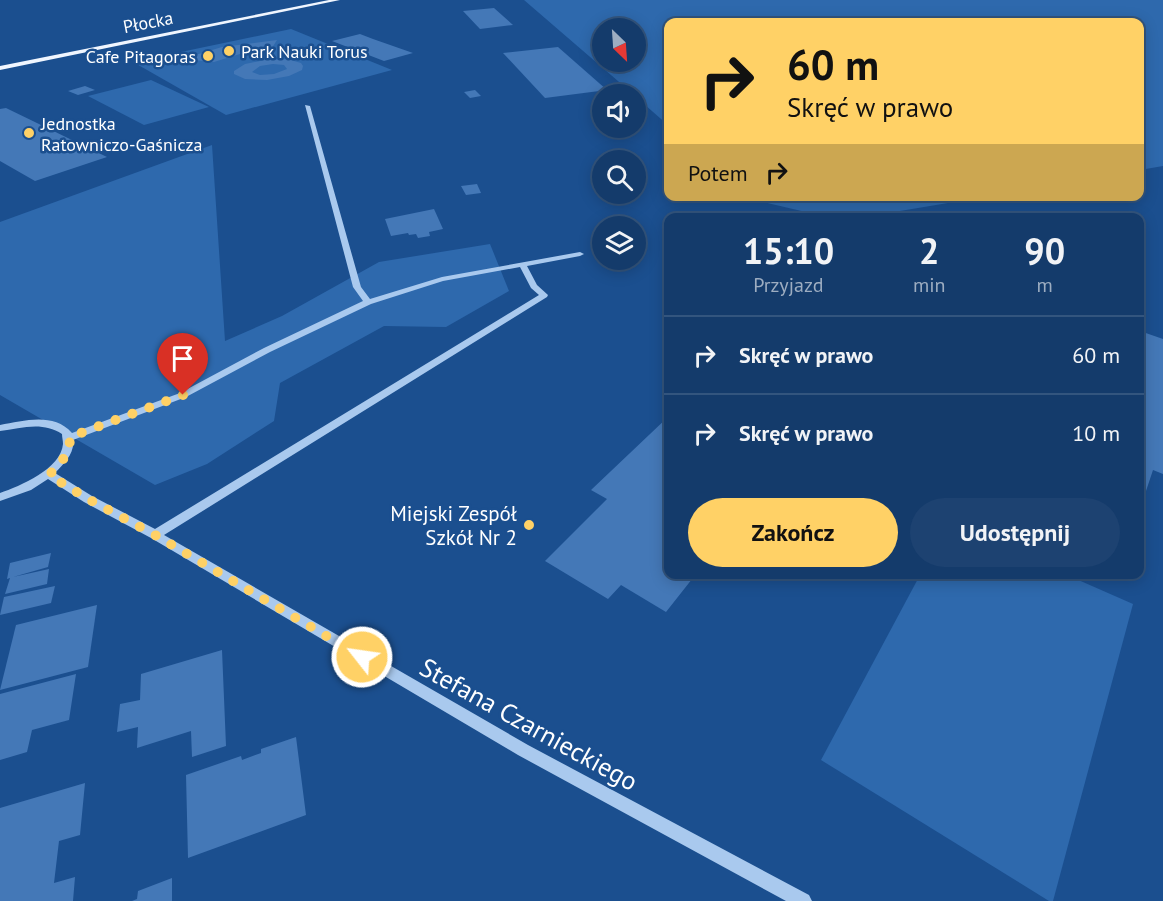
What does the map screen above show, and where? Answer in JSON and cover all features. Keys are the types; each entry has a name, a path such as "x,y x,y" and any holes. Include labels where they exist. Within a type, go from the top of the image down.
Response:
{"main road":[{"name":"Płocka","path":"0,69 337,0"}],"street":[{"path":"307,106 357,287 368,302"},
{"path":"70,437 183,395 267,350 368,302 442,279 580,254"},
{"path":"155,535 544,295 534,286 522,264"},
{"path":"0,428 36,422 52,424 64,429 70,437 70,448 63,460 49,475 0,497"},
{"name":"Stefana Czarnieckiego","path":"49,475 523,750 803,901"}],"shaded area":[{"path":"524,0 1163,0 1163,166 1144,169 1144,18 664,18 664,122 646,106 646,84 621,84 607,72 646,72 646,18 592,18 592,59"},
{"path":"291,29 392,70 226,115 133,62"},
{"path":"151,80 209,107 144,125 88,96"},
{"path":"212,145 225,341 282,316 379,262 490,244 509,291 446,327 384,326 280,383 274,421 207,464 155,485 0,395 0,222"},
{"path":"759,201 960,201 888,213 810,213"},
{"path":"918,579 1076,579 1133,604 1053,901 1049,901 821,760"}],"building":[{"path":"494,8 513,25 480,29 463,11"},
{"path":"360,34 413,53 384,61 332,41"},
{"name":"Park Nauki Torus","path":"277,40 270,51 240,54 214,62 182,59 222,47"},
{"path":"558,47 600,84 592,84 592,92 545,98 503,53"},
{"path":"287,59 301,63 303,66 302,70 289,76 267,80 245,79 234,74 234,71 245,64","holes":["284,65 287,69 274,74 260,75 252,72 260,66"]},
{"path":"85,86 95,90 78,95 68,91"},
{"path":"475,90 481,96 470,98 464,92"},
{"name":"Jednostka Ratowniczo-Gaśnicza","path":"6,108 107,157 35,181 0,161 0,109"},
{"path":"174,143 187,148 178,152 165,146"},
{"path":"477,184 481,193 466,195 461,186"},
{"path":"434,209 443,229 429,232 430,236 418,238 416,234 409,235 408,233 391,236 385,219"},
{"path":"1144,332 1163,339 1163,474 1153,470 1144,497"},
{"path":"664,421 664,579 692,579 666,612 621,585 608,599 545,561 607,499 591,490"},
{"path":"51,553 48,567 13,577 49,569 47,584 5,594 10,578 7,579 10,563"},
{"path":"55,586 51,603 0,615 4,597"},
{"path":"97,605 88,667 0,690 16,625"},
{"path":"222,650 226,746 192,757 191,731 137,748 138,727 117,732 120,704 140,700 141,674"},
{"path":"76,674 69,720 32,730 27,752 0,760 0,694"},
{"path":"296,737 306,815 188,858 186,775 241,756 242,760 261,753 261,749"},
{"path":"85,783 80,835 59,841 54,883 75,877 73,901 0,901 0,808"},
{"path":"172,878 172,901 132,901 137,899 138,891"}],"place":[{"name":"Park Nauki Torus","path":"229,51"},
{"name":"Cafe Pitagoras","path":"208,56"},
{"name":"Jednostka Ratowniczo-Gaśnicza","path":"29,133"},
{"name":"Miejski Zespół Szkół Nr 2","path":"529,525"}],"route":[{"path":"183,395 159,406 70,437 70,448 63,460 49,475 362,657"}]}
